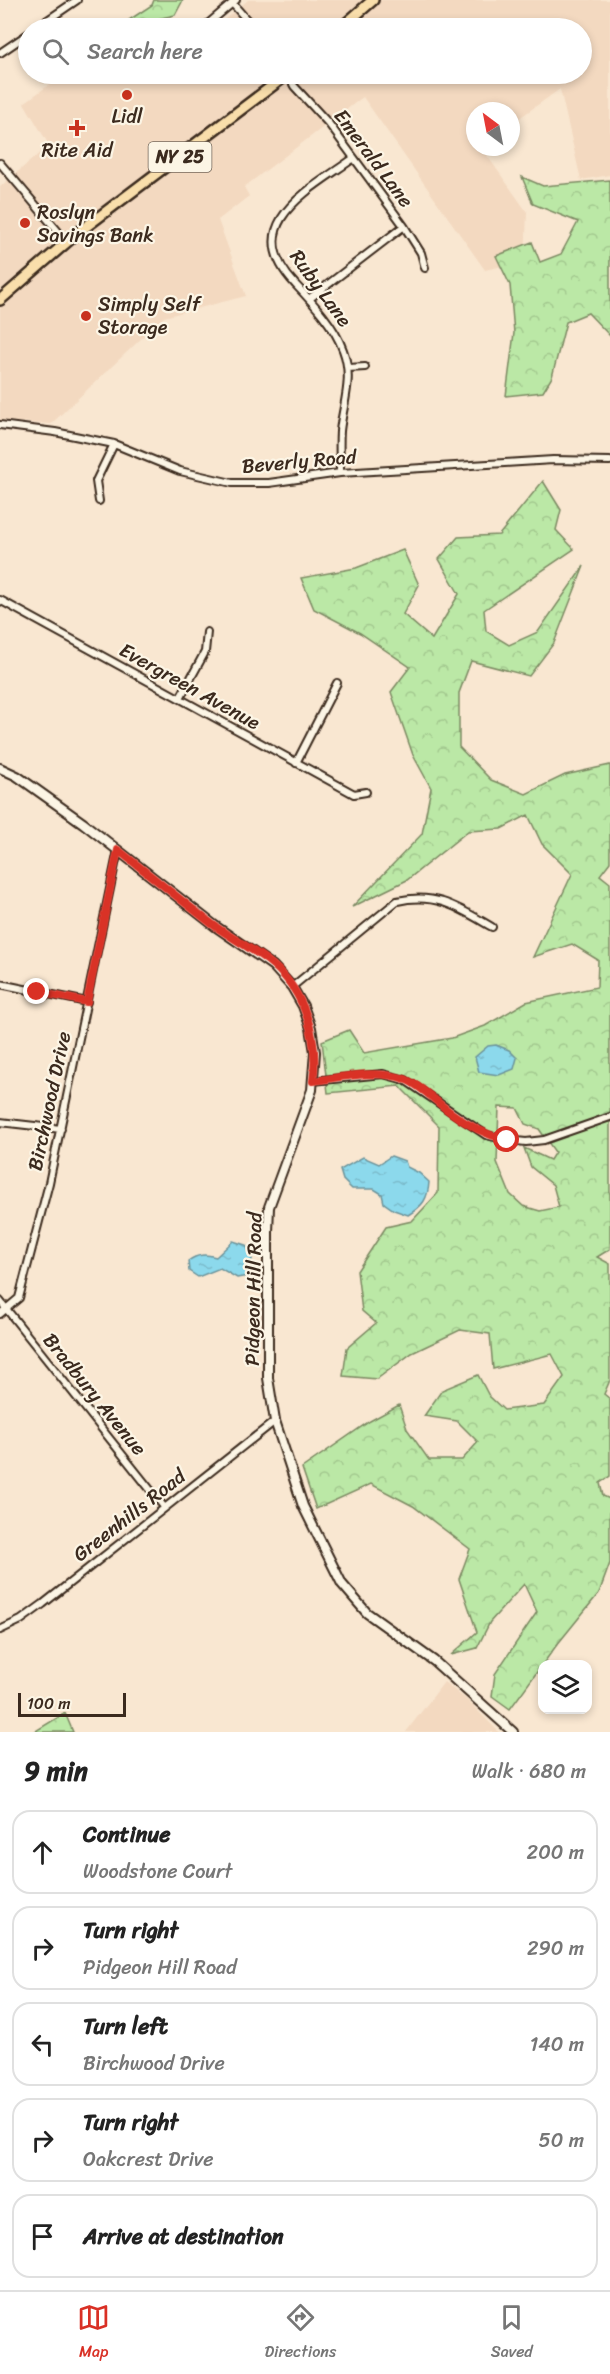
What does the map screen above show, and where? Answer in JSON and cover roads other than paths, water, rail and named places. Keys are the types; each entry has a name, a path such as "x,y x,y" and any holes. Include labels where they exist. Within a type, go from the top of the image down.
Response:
{"main road":[{"path":"352,18 373,0"},
{"name":"NY 25","path":"0,300 67,242 275,84"}],"street":[{"path":"51,18 77,0"},
{"path":"215,18 234,2 246,18"},
{"path":"0,53 18,41"},
{"name":"Emerald Lane","path":"293,84 329,124 404,226 421,253 425,268"},
{"name":"Ruby Lane","path":"340,472 340,429 347,397 348,368 343,350 335,334 309,299 282,268 276,256 274,240 276,226 282,214 293,203 354,158"},
{"path":"0,163 67,242"},
{"path":"309,299 404,226"},
{"path":"348,368 365,367"},
{"name":"Beverly Road","path":"0,425 55,432 114,444 180,471 232,483 269,483 340,472 553,460 610,461"},
{"path":"99,501 96,481 114,444"},
{"name":"Evergreen Avenue","path":"0,600 354,794 366,792"},
{"path":"180,698 205,652 207,632"},
{"path":"296,763 337,683"},
{"name":"Pidgeon Hill Road","path":"0,768 16,776 118,850 215,926 273,966 292,987 303,1006 311,1028 315,1052 313,1081 269,1207 268,1378 275,1421 303,1506 342,1584 367,1613 434,1661 513,1732"},
{"name":"Birchwood Drive","path":"0,1314 19,1298 61,1129 118,850"},
{"path":"292,987 397,901 419,898 442,901 492,927"},
{"path":"0,984 87,1002"},
{"path":"313,1081 383,1074 405,1080 486,1135 507,1140 526,1142 544,1140 610,1117"},
{"path":"0,1122 61,1129"},
{"name":"Bradbury Avenue","path":"0,1301 164,1507"},
{"name":"Greenhills Road","path":"0,1630 21,1620 275,1421"}],"water":[{"path":"496,1045 509,1050 517,1058 514,1069 499,1075 479,1072 475,1057 488,1046"},
{"path":"391,1156 405,1161 407,1167 419,1173 429,1182 424,1202 408,1215 384,1203 382,1194 374,1189 352,1189 343,1180 340,1170 363,1157 379,1164"},
{"path":"233,1241 246,1245 252,1259 248,1276 237,1278 220,1268 198,1277 189,1271 188,1261 202,1255 216,1257"}],"place":[{"name":"Lidl","path":"127,95"},
{"name":"Rite Aid","path":"77,128"},
{"name":"Roslyn Savings Bank","path":"25,223"},
{"name":"Simply Self Storage","path":"86,316"}]}
